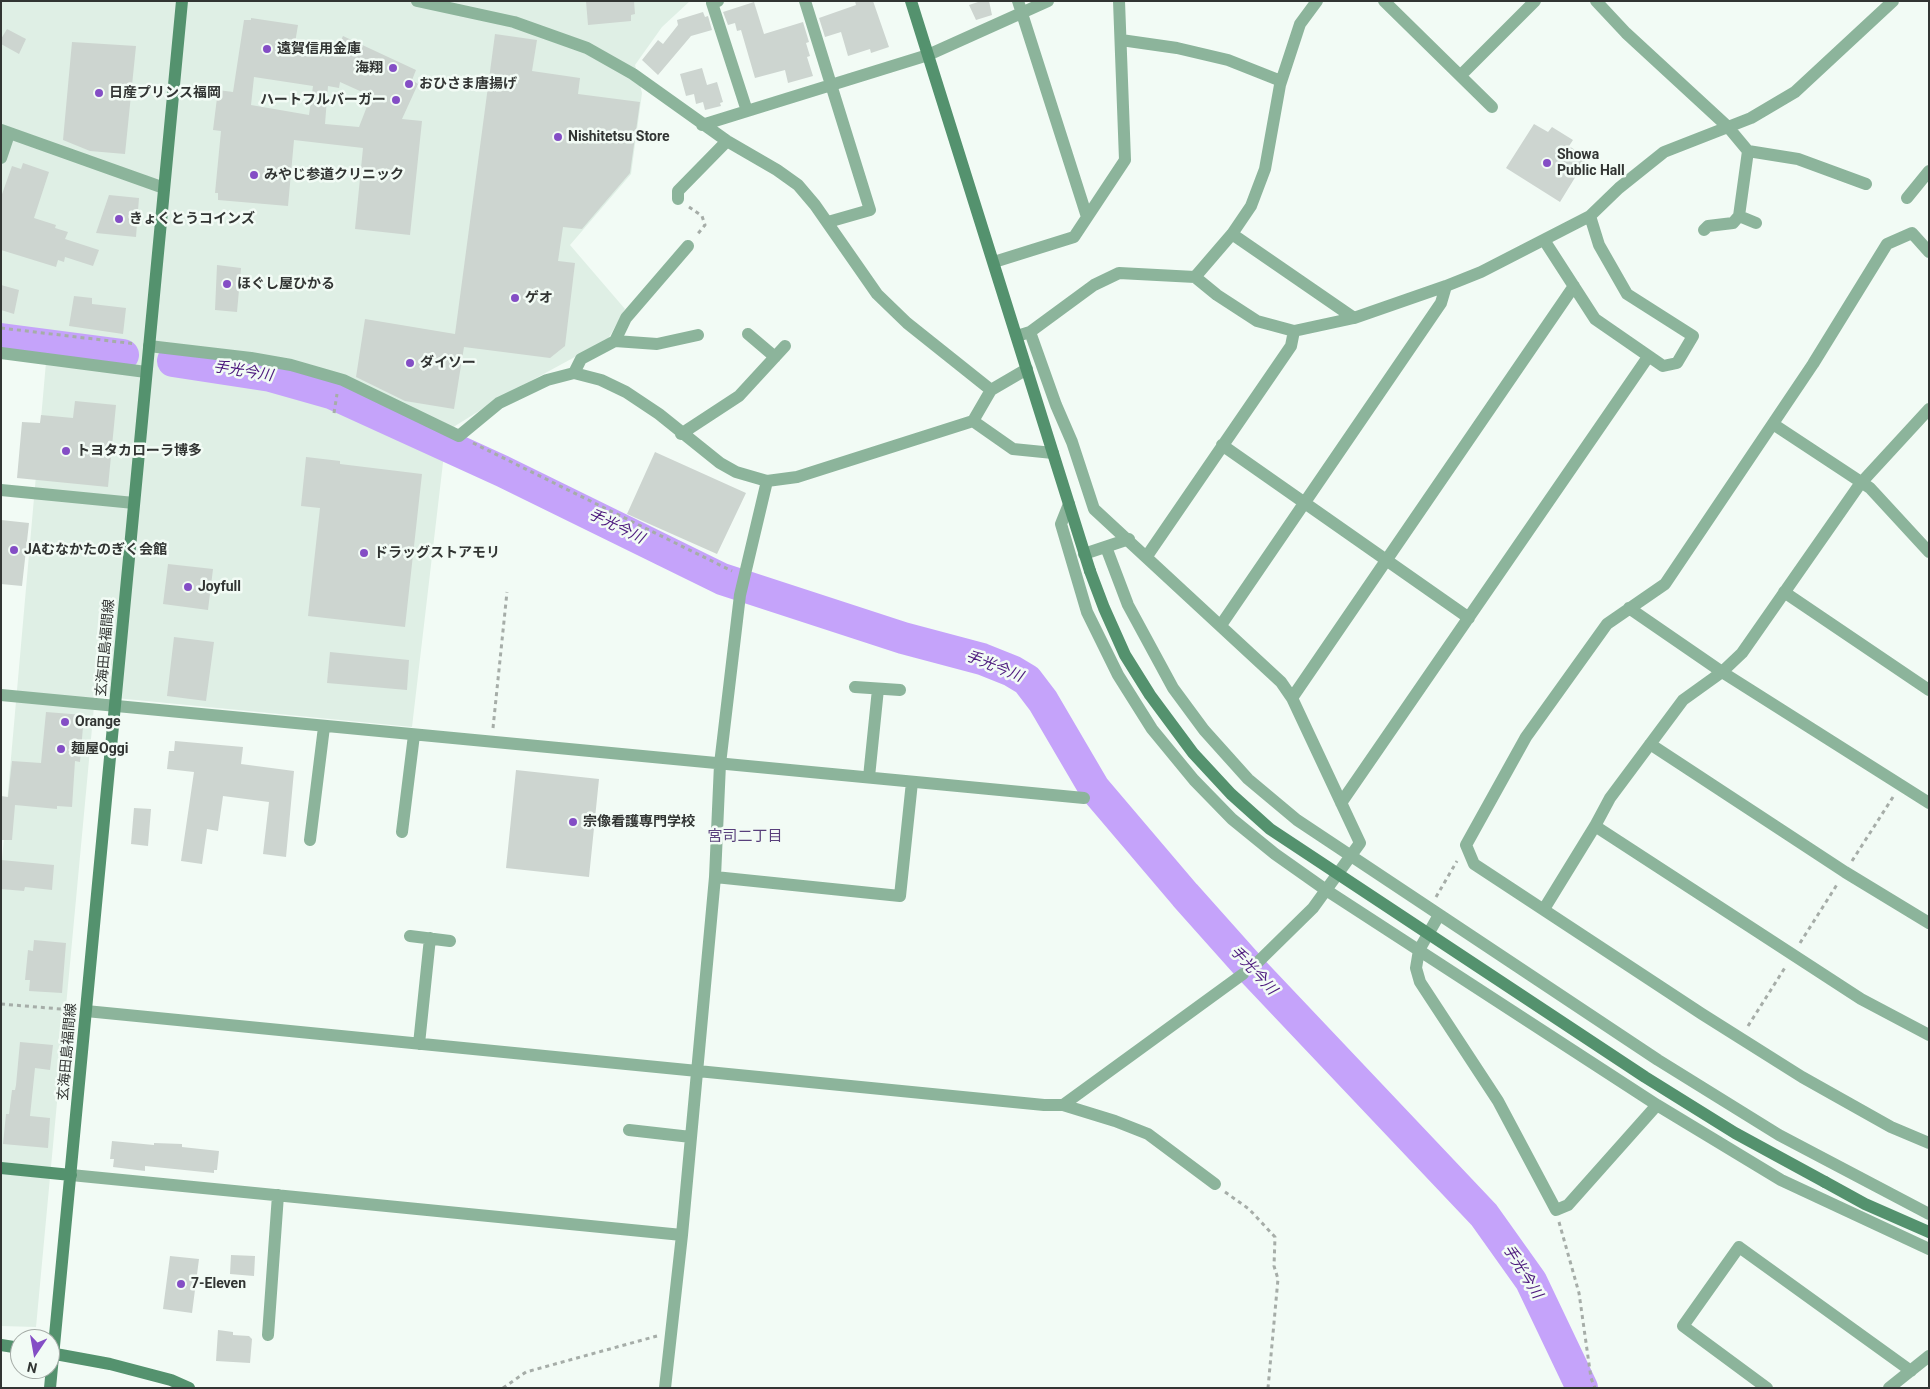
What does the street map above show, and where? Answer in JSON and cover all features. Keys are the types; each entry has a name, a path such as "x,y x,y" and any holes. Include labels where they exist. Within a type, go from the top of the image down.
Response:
{"street":[{"name":"玄海田島福間線","path":"55,1329 72,1175 182,1"},
{"path":"417,1 514,22 587,48 633,74 727,141 778,170 798,185 828,222 877,294 907,323 991,390"},
{"path":"805,1 870,210 828,222"},
{"path":"911,1 1090,571 1125,654 1150,695 1193,754 1231,794 1270,829 1645,1077 1735,1133 1865,1204 1929,1232"},
{"path":"1018,1 1087,217"},
{"path":"702,124 928,55 1048,1"},
{"path":"994,262 1074,237 1125,160 1119,1"},
{"path":"1195,277 1232,234 1251,206 1265,169 1282,81 1300,24 1317,1"},
{"path":"1384,1 1492,107"},
{"path":"1461,75 1535,1"},
{"path":"1596,1 1626,33 1728,127 1748,151 1798,159 1866,184"},
{"path":"1017,336 1030,332 1094,285 1119,273 1195,277 1217,295 1257,320 1294,331 1354,318 1446,286 1482,272 1590,216 1619,188 1664,152 1751,118 1795,92 1894,1"},
{"path":"714,2 747,111"},
{"path":"1121,40 1177,48 1228,60 1282,81"},
{"path":"1,158 5,132 164,188"},
{"path":"678,199 678,191 727,141"},
{"path":"1704,230 1708,226 1732,223 1739,216 1748,151"},
{"path":"1907,198 1929,171"},
{"path":"1544,240 1595,319 1663,366 1677,363 1693,336 1627,294 1599,245 1590,216"},
{"path":"1739,216 1756,223"},
{"path":"1929,252 1912,233 1887,244 1813,364 1664,584 1607,624 1526,737 1466,846 1474,864 1740,1038 1802,1077 1891,1127 1929,1144"},
{"path":"1232,234 1354,318"},
{"path":"615,341 626,318 688,246"},
{"path":"1221,625 1441,303 1446,286"},
{"path":"1292,698 1574,286"},
{"path":"1146,556 1291,346 1294,331"},
{"path":"1030,332 1056,405 1072,442 1094,509 1129,539 1281,682 1292,698 1360,843 1313,908 1258,962"},
{"path":"748,334 775,357"},
{"path":"574,373 582,359 615,341 657,344 698,336"},
{"path":"149,346 251,358 291,365 364,389 459,436 499,403 546,380 574,373 601,380 626,392 659,414 681,434 720,463 736,472 768,481 797,477 973,421 991,390 1027,369"},
{"path":"681,434 739,396 785,346"},
{"path":"1,354 146,372"},
{"path":"1341,803 1648,357"},
{"path":"1544,909 1596,826 1610,798 1683,700 1722,672 1742,653 1860,484 1929,409"},
{"path":"973,421 1012,449 1053,453"},
{"path":"1773,424 1860,484 1870,488 1929,552"},
{"path":"1222,445 1469,618"},
{"path":"665,1388 682,1236 715,877 720,764 740,595 746,578 768,481"},
{"path":"1,490 134,503"},
{"path":"1068,504 1061,524 1087,612 1118,675 1152,729 1194,780 1232,819 1275,854 1326,890 1657,1105 1781,1180 1929,1249"},
{"path":"1084,554 1129,539"},
{"path":"1106,547 1128,605 1147,644 1173,688 1204,730 1248,779 1296,820 1658,1060 1779,1135 1929,1214"},
{"path":"1784,592 1929,690"},
{"path":"1629,608 1722,672 1929,804"},
{"path":"855,687 900,690"},
{"path":"869,777 878,688"},
{"path":"1,695 1084,798"},
{"path":"310,840 324,727"},
{"path":"402,832 414,735"},
{"path":"1650,744 1845,872 1929,923"},
{"path":"715,877 900,896 912,782"},
{"path":"1596,826 1861,999 1929,1035"},
{"path":"1434,912 1419,950 1416,968 1420,982 1498,1101 1556,1210 1568,1205 1657,1105"},
{"path":"410,936 450,941"},
{"path":"419,1044 430,938"},
{"path":"1064,1105 1243,974"},
{"path":"86,1012 1064,1105 1115,1121 1148,1134 1215,1184"},
{"path":"629,1130 691,1136"},
{"path":"1,1168 682,1236"},
{"path":"268,1335 278,1196"},
{"path":"1767,1388 1683,1326 1739,1247 1911,1371"},
{"path":"60,1355 110,1364 171,1380 189,1388"},
{"path":"1889,1388 1929,1356"}],"path":[{"path":"678,199 702,216 705,225 688,246"},
{"path":"1,328 149,346"},
{"path":"334,413 340,387"},
{"path":"459,436 746,578"},
{"path":"492,742 507,592"},
{"path":"1740,1038 1900,786"},
{"path":"1434,912 1466,846"},
{"path":"1,1004 86,1012"},
{"path":"1215,1184 1249,1209 1275,1237 1274,1266 1278,1279 1268,1388"},
{"path":"1556,1210 1578,1293 1591,1378 1595,1388"},
{"path":"503,1388 526,1372 670,1332"}],"shaded area":[{"path":"1,1 690,1 662,27 635,65 642,93 631,174 570,245 625,309 608,339 503,396 455,426 446,437 412,727 95,696 36,1327 1,1326 1,871 47,351 1,346"}],"building":[{"path":"586,1 634,1 635,14 631,15 631,21 588,25"},
{"path":"855,1 873,1 889,47 871,53 870,49 848,56 841,32 825,37 819,18 856,5"},
{"path":"981,1 989,1 992,15 976,20 969,5"},
{"path":"754,2 764,34 803,22 809,42 806,43 810,56 807,57 813,76 788,83 785,70 755,78 741,30 737,31 735,23 728,25 723,12"},
{"path":"703,12 705,17 708,16 712,30 691,36 658,75 642,60 658,40 663,44 678,25 677,20"},
{"path":"251,18 298,25 294,49 334,55 343,36 416,70 412,80 418,84 402,119 422,121 410,235 355,229 363,148 294,140 288,206 218,200 218,193 215,193 221,131 213,130 218,90 233,92 244,20 251,20","holes":["254,77 313,86 309,115 251,105","340,82 371,96 359,127 325,124 328,86 339,88"]},
{"path":"7,29 26,39 19,54 1,44 1,39"},
{"path":"495,34 537,40 532,71 580,78 578,94 640,102 630,173 582,229 563,227 558,261 575,263 565,346 550,358 464,347 454,409 405,401 356,377 365,319 455,334"},
{"name":"日産プリンス福岡","path":"72,42 136,46 125,154 90,151 63,140"},
{"path":"702,68 707,85 717,82 723,102 720,103 721,106 705,110 703,102 696,104 694,94 686,96 680,74"},
{"name":"Showa Public Hall","path":"1534,124 1548,132 1552,127 1573,140 1569,146 1587,158 1560,202 1506,168"},
{"path":"23,163 49,172 34,218 56,225 55,228 68,232 65,239 99,250 93,266 65,257 64,262 58,260 56,267 1,250 1,197 12,166 21,169"},
{"name":"きょくとうコインズ","path":"109,195 139,198 136,237 96,233"},
{"name":"ほぐし屋ひかる","path":"217,265 241,268 237,312 215,310"},
{"path":"1,285 19,290 14,314 1,310"},
{"path":"74,296 92,298 92,304 126,308 123,334 69,326"},
{"name":"トヨタカローラ博多","path":"75,401 116,405 108,487 17,478 22,422 40,423 41,415 73,418"},
{"path":"655,452 746,493 717,554 627,514"},
{"name":"ドラッグストアモリ","path":"306,457 340,461 340,464 422,474 405,627 308,616 320,508 301,506"},
{"name":"JAむなかたのぎく会館","path":"1,520 29,523 22,586 1,584"},
{"name":"Joyfull","path":"168,564 213,569 208,610 163,604"},
{"path":"174,637 214,642 206,701 167,696"},
{"path":"330,652 409,660 407,690 327,683"},
{"path":"46,712 84,715 80,762 75,761 72,807 57,806 57,809 15,805 12,840 1,840 1,796 8,797 12,761 41,763"},
{"path":"175,741 243,747 241,764 294,771 286,857 263,854 269,802 223,796 218,831 207,829 202,864 181,861 194,772 167,769 169,751 174,751"},
{"name":"宗像看護専門学校","path":"516,770 599,779 589,877 506,868"},
{"path":"134,808 151,809 148,846 131,844"},
{"path":"1,860 54,865 52,890 25,887 24,891 1,889"},
{"path":"34,940 66,943 62,993 29,991 30,980 25,980 28,950 33,951"},
{"path":"20,1042 53,1045 50,1070 35,1068 30,1116 50,1118 48,1148 3,1144 6,1114 9,1114 12,1090 15,1090 16,1085"},
{"path":"112,1141 154,1145 154,1143 182,1144 182,1147 219,1151 217,1170 214,1170 214,1173 145,1166 145,1171 113,1167 114,1159 110,1159"},
{"path":"231,1255 255,1256 254,1276 230,1274"},
{"name":"7-Eleven","path":"170,1256 199,1259 192,1313 163,1309"},
{"path":"218,1330 233,1332 233,1335 249,1336 252,1339 250,1363 216,1361"}],"waterway":[{"name":"手光今川","path":"1,339 123,355"},
{"name":"手光今川","path":"173,361 271,376 331,393 502,471 722,579 903,638 982,659 1012,671 1027,680 1043,701 1094,788 1185,895 1251,969 1484,1215 1531,1281 1582,1388"}],"place":[{"name":"遠賀信用金庫","path":"267,49"},
{"name":"海翔","path":"393,68"},
{"name":"おひさま唐揚げ","path":"409,84"},
{"name":"日産プリンス福岡","path":"99,93"},
{"name":"ハートフルバーガー","path":"396,100"},
{"name":"Nishitetsu Store","path":"558,137"},
{"name":"Showa Public Hall","path":"1547,163"},
{"name":"みやじ参道クリニック","path":"254,175"},
{"name":"きょくとうコインズ","path":"119,219"},
{"name":"ほぐし屋ひかる","path":"227,284"},
{"name":"ゲオ","path":"515,298"},
{"name":"ダイソー","path":"410,363"},
{"name":"トヨタカローラ博多","path":"66,451"},
{"name":"JAむなかたのぎく会館","path":"14,550"},
{"name":"ドラッグストアモリ","path":"364,553"},
{"name":"Joyfull","path":"188,587"},
{"name":"Orange","path":"65,722"},
{"name":"麺屋Oggi","path":"61,749"},
{"name":"宗像看護専門学校","path":"573,822"},
{"name":"7-Eleven","path":"181,1284"}],"district":[{"name":"宮司二丁目","path":"745,837"}]}
